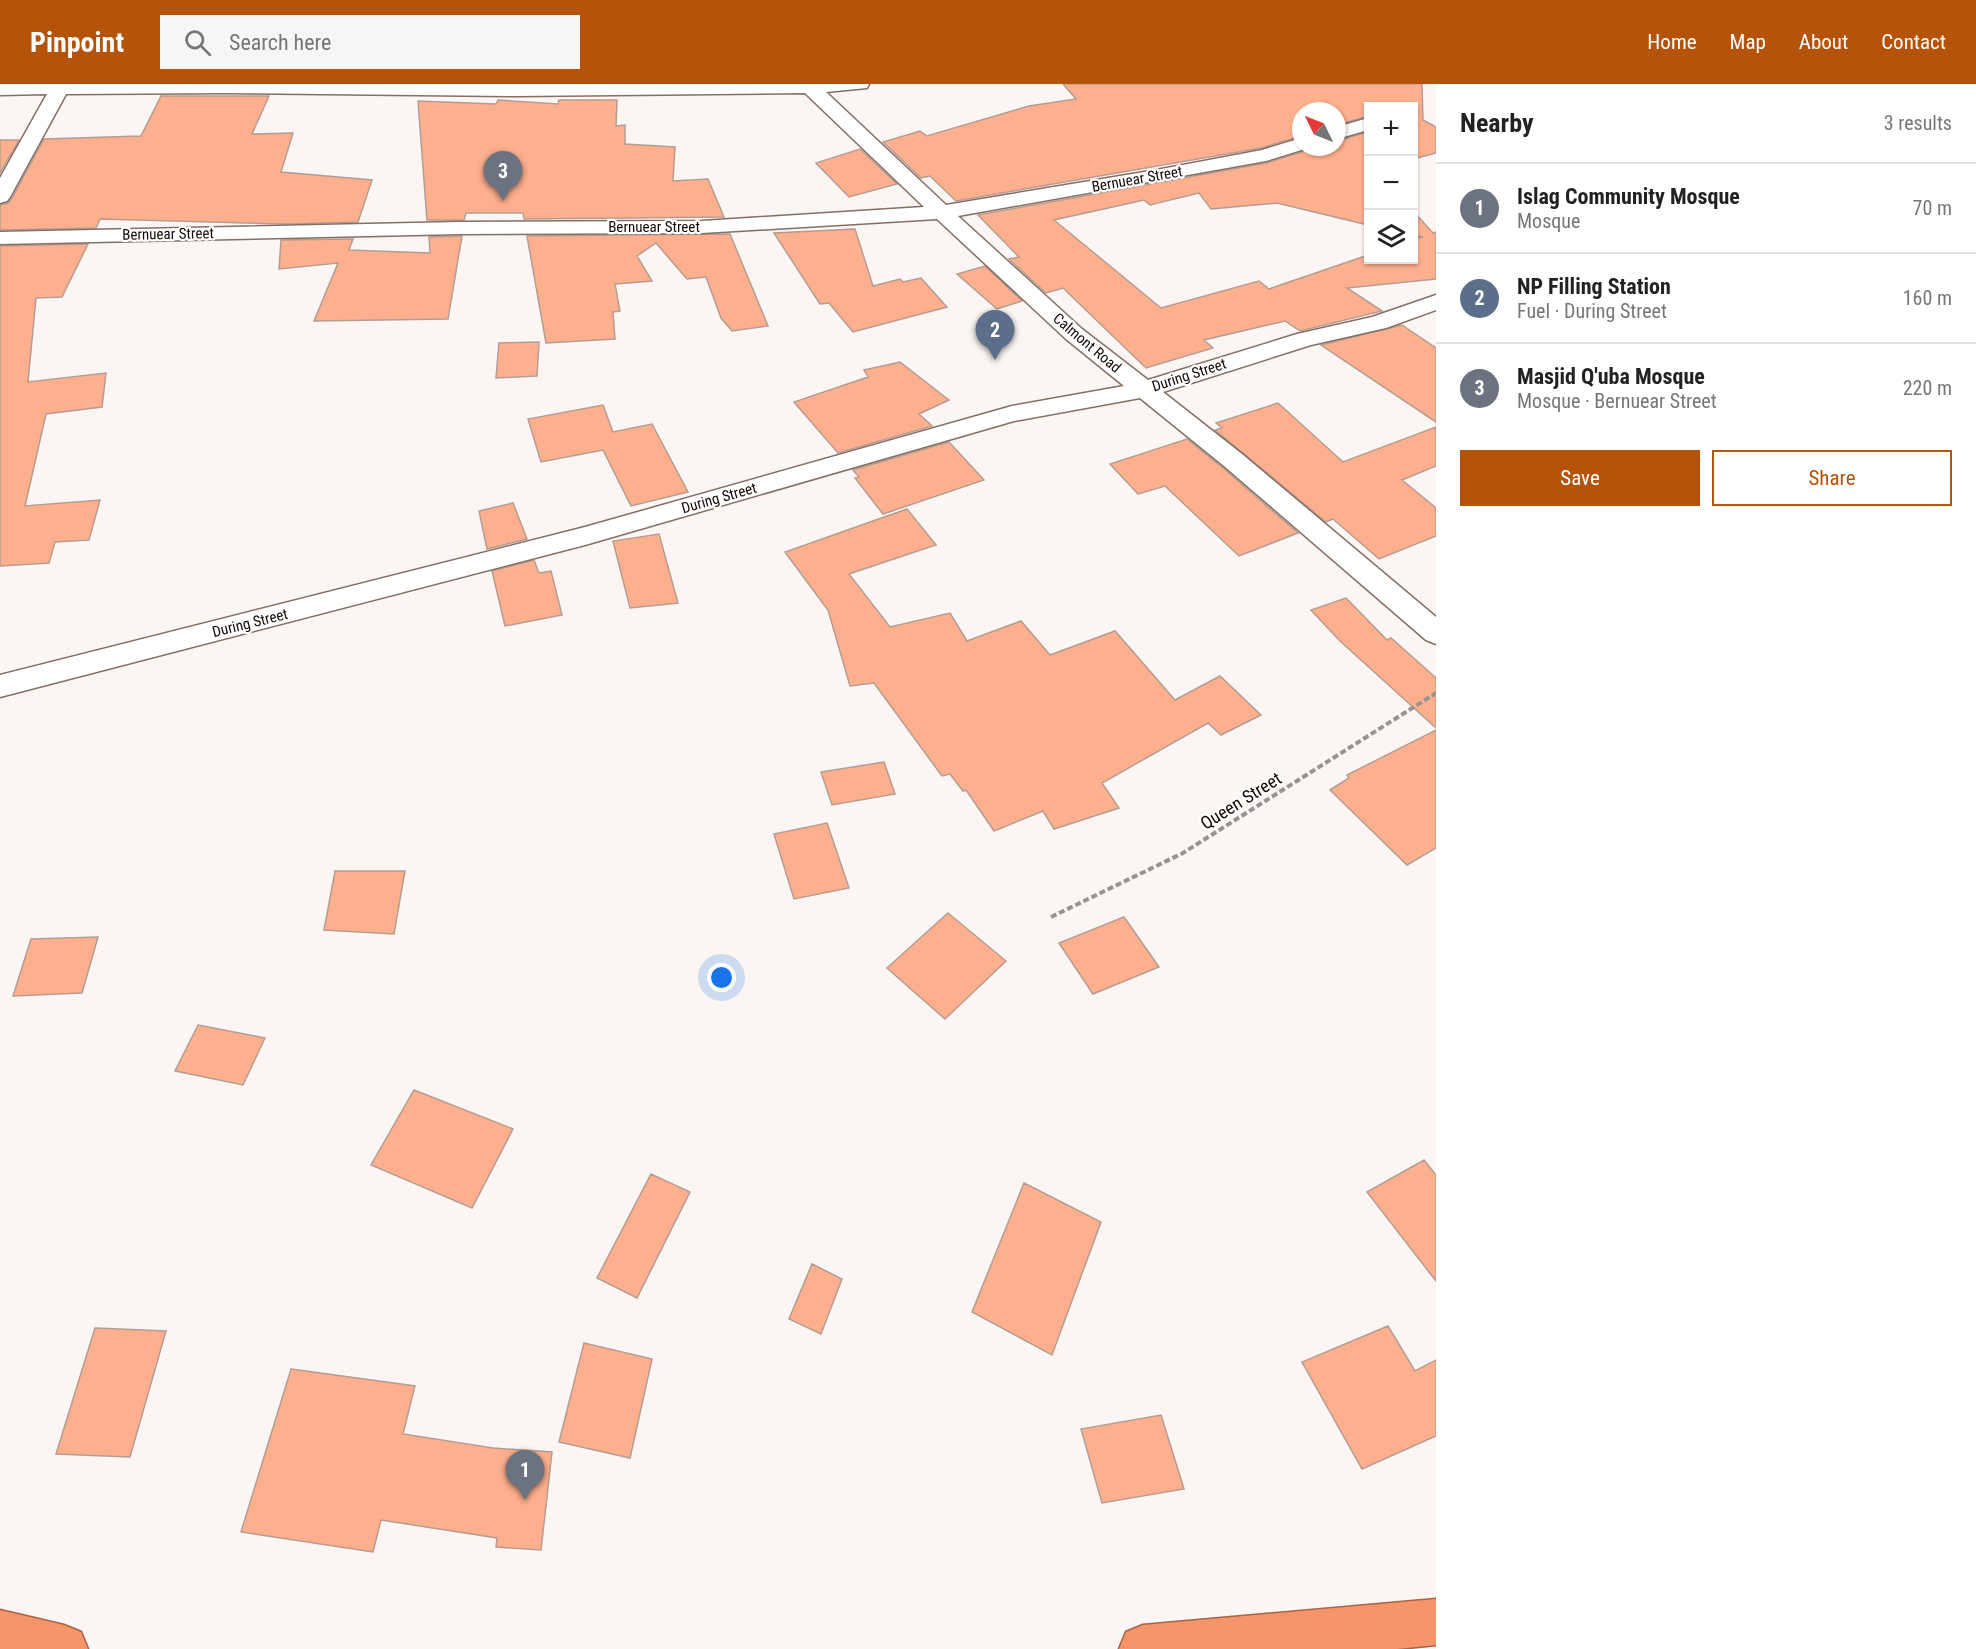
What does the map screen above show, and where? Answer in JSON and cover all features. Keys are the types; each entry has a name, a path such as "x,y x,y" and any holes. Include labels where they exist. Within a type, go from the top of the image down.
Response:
{"highway":[{"path":"1143,1649 1436,1622"},
{"path":"0,1634 64,1649"}],"street":[{"path":"0,88 60,86 516,90 860,84"},
{"path":"0,197 60,86"},
{"name":"Calmont Road","path":"809,86 870,146 1074,334 1233,460 1436,633"},
{"path":"1346,130 1364,125"},
{"name":"Bernuear Street","path":"0,238 459,228 702,227 943,212 1266,155 1292,147"},
{"name":"During Street","path":"0,686 585,536 1012,414 1143,390 1305,339 1378,323 1436,302"}],"path":[{"name":"Queen Street","path":"1052,917 1183,853 1436,693"}],"building":[{"path":"1063,84 1422,84 1423,120 1436,127 1436,153 1418,158 1418,102 1364,102 1364,117 1346,122 1346,102 1292,102 1292,139 1261,148 956,201 930,176 921,178 883,142 920,131 927,136 1029,106 1076,99"},
{"path":"161,96 269,96 252,134 293,133 281,172 372,180 358,222 286,224 100,219 96,228 0,230 0,205 8,203 12,198 44,139 141,136"},
{"path":"498,100 558,104 559,100 617,100 616,126 625,125 625,144 675,147 673,181 708,179 724,217 524,219 523,213 466,213 464,220 427,220 418,101 496,104"},
{"path":"1364,133 1364,224 1277,203 1211,209 1199,193 1150,205 1144,200 1054,220 1161,308 1259,281 1269,289 1364,256 1364,264 1418,264 1418,238 1422,237 1418,236 1418,216 1433,233 1436,232 1436,279 1347,288 1382,311 1300,331 1285,321 1204,340 1213,348 1146,368 1063,288 1046,293 1009,259 1019,257 978,215 1266,163 1292,155 1346,156 1346,138"},
{"path":"0,140 19,140 0,173"},
{"path":"860,149 897,184 849,197 816,163"},
{"path":"855,229 873,286 900,279 903,282 921,278 947,307 853,332 829,303 820,304 774,233"},
{"path":"730,234 768,326 732,331 721,318 706,277 687,279 656,243 637,256 652,281 615,284 620,311 613,312 615,339 546,343 527,236"},
{"path":"462,236 448,319 314,321 338,263 279,269 281,240 353,239 349,250 430,253 429,237"},
{"path":"88,244 62,297 36,298 28,382 106,373 102,407 46,414 25,506 100,500 89,540 55,542 49,563 0,566 0,246"},
{"path":"985,266 1022,301 997,309 957,274"},
{"path":"1402,325 1436,348 1436,422 1321,345"},
{"path":"539,342 537,376 496,378 499,343"},
{"path":"900,362 949,400 919,414 932,426 838,453 794,402 868,377 864,370"},
{"path":"1278,403 1343,462 1436,427 1436,466 1402,480 1436,508 1436,536 1379,559 1333,519 1326,522 1215,430 1222,428 1216,423"},
{"path":"603,405 613,432 652,424 688,492 631,506 603,450 541,462 528,419"},
{"path":"1187,439 1298,533 1239,556 1165,486 1138,494 1110,464"},
{"path":"949,442 984,480 883,514 855,478 859,477 853,470"},
{"path":"513,503 527,539 487,549 479,511"},
{"path":"907,509 936,545 849,574 890,627 950,613 967,641 1021,621 1050,655 1115,631 1175,700 1220,676 1261,715 1221,735 1208,723 1102,783 1119,808 1054,829 1043,811 994,831 966,790 963,791 950,774 942,776 874,683 850,686 828,610 785,552"},
{"path":"659,534 678,603 630,608 613,541"},
{"path":"534,560 539,573 551,571 562,615 505,626 492,571"},
{"path":"1346,598 1387,640 1391,638 1436,678 1436,728 1340,641 1311,610"},
{"path":"1436,730 1436,848 1407,865 1330,790 1349,778 1347,775"},
{"path":"884,762 895,794 832,805 821,772"},
{"path":"827,823 849,888 794,899 774,834"},
{"path":"335,871 405,871 394,934 324,930"},
{"path":"948,913 1006,961 945,1019 887,968"},
{"path":"1124,917 1159,967 1093,994 1059,943"},
{"path":"98,937 82,993 13,996 31,939"},
{"path":"198,1025 265,1038 243,1085 175,1071"},
{"path":"414,1090 513,1129 472,1208 371,1165"},
{"path":"1424,1160 1436,1175 1436,1281 1367,1192"},
{"path":"651,1174 690,1192 637,1298 597,1278"},
{"path":"1024,1183 1101,1222 1052,1355 972,1312"},
{"path":"812,1264 842,1279 821,1334 789,1319"},
{"path":"1388,1326 1415,1371 1436,1360 1436,1436 1362,1469 1302,1362"},
{"path":"95,1328 166,1331 130,1457 56,1454"},
{"path":"584,1343 652,1359 630,1458 559,1442"},
{"path":"291,1369 415,1386 403,1434 493,1448 552,1452 541,1550 496,1547 497,1538 381,1520 373,1552 241,1532"},
{"path":"1161,1415 1184,1489 1102,1503 1081,1429"}],"place":[{"name":"Masjid Q'uba Mosque","path":"503,201"},
{"name":"NP Filling Station","path":"995,360"},
{"name":"Islag Community Mosque","path":"525,1500"}]}
